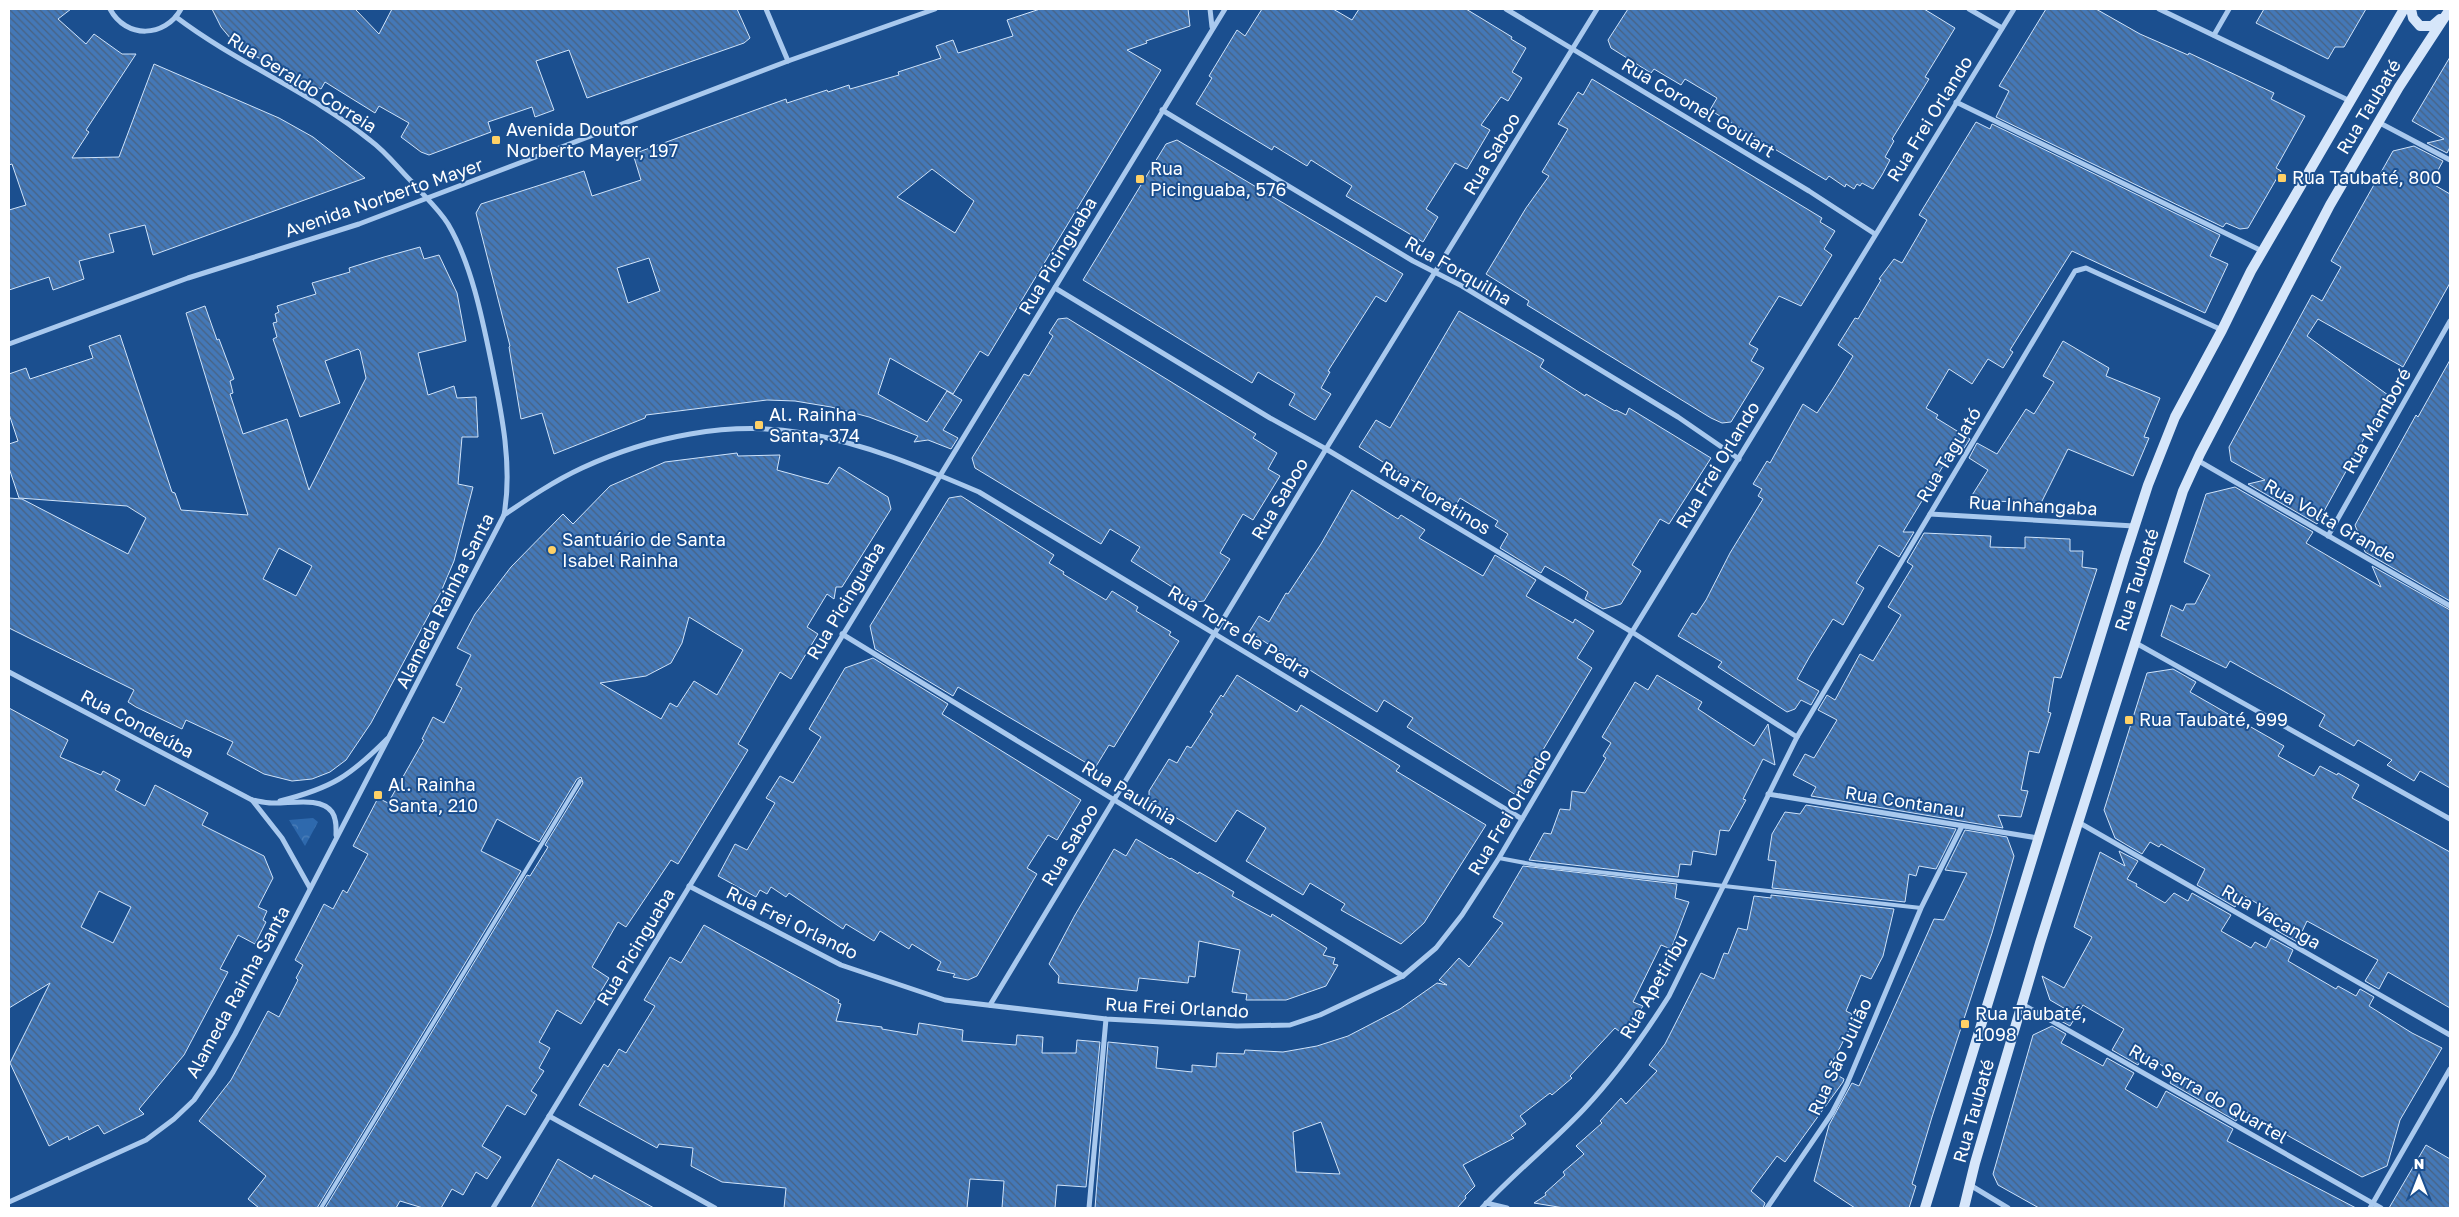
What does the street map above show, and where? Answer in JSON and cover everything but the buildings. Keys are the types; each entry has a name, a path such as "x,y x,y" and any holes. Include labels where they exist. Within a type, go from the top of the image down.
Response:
{"main road":[{"name":"Rua Taubaté","path":"1925,1208 2134,526 2175,417 2262,251 2404,9"},
{"path":"2410,9 2413,18 2420,26 2432,26 2448,13"},
{"name":"Rua Taubaté","path":"1964,1208 2022,1004 2134,642 2183,492 2197,460 2330,205 2399,86 2448,13"}],"street":[{"path":"110,9 120,23 139,32 159,29 176,17 181,9"},
{"path":"766,9 788,61"},
{"name":"Avenida Norberto Mayer","path":"9,344 188,278 359,224 788,61 935,9"},
{"path":"1210,9 1212,28"},
{"name":"Rua Picinguaba","path":"493,1208 1225,9"},
{"name":"Rua Coronel Goulart","path":"1506,9 1809,191 1875,234"},
{"name":"Rua Saboo","path":"990,1005 1326,449 1597,9"},
{"path":"1969,9 2002,28"},
{"name":"Rua Frei Orlando","path":"689,886 841,965 945,1000 1106,1019 1236,1026 1290,1024 1320,1015 1403,976 1436,948 1462,916 1499,858 1632,632 2014,9"},
{"path":"2159,9 2350,101"},
{"path":"2214,35 2229,9"},
{"name":"Rua Geraldo Correia","path":"176,17 206,40 342,120 365,136 427,199 448,224 467,268 482,316 504,425 508,495 504,515"},
{"path":"1956,102 2262,251"},
{"name":"Rua Forquilha","path":"1162,110 1678,417 1739,459"},
{"path":"2378,122 2450,160"},
{"name":"Rua Taguató","path":"1768,794 1797,737 2078,268 2086,268 2222,330"},
{"name":"Rua Floretinos","path":"1055,288 1270,418 1326,449 1632,632 1797,737"},
{"name":"Rua Mamboré","path":"2328,536 2450,321"},
{"name":"Alameda Rainha Santa","path":"9,1202 146,1140 174,1119 194,1100 236,1034 336,836 391,735 504,515 550,485 615,454 671,438 720,430 763,429 804,433 857,446 939,475"},
{"name":"Rua Volta Grande","path":"2197,460 2450,606"},
{"name":"Rua Torre de Pedra","path":"939,475 979,492 1522,819"},
{"name":"Rua Inhangaba","path":"1930,514 2134,526"},
{"name":"Rua Paulínia","path":"842,634 1403,976"},
{"path":"2134,642 2450,819"},
{"name":"Rua Condeúba","path":"9,672 252,800 271,803 316,803 324,806 331,810 335,816 336,836"},
{"name":"Alameda Rainha Santa","path":"271,803 318,790 339,781 365,761 391,735"},
{"name":"Rua Contanau","path":"1768,794 2038,838"},
{"name":"Rua Apetiribu","path":"1484,1206 1583,1110 1615,1075 1646,1034 1669,996 1725,886 1768,794"},
{"name":"Rua Condeúba","path":"252,800 282,838 310,888"},
{"name":"Rua Vacanga","path":"2078,822 2450,1035"},
{"name":"Rua São Julião","path":"1768,1208 1832,1113 1847,1084 1922,908 1962,826"},
{"name":"Rua Serra do Quartel","path":"2022,1004 2371,1206 2381,1208"},
{"path":"1090,1208 1106,1019"},
{"path":"2371,1206 2450,1069"},
{"path":"549,1116 715,1208"},
{"path":"1970,1185 2008,1208"},
{"path":"1484,1206 1507,1208"}],"lane":[{"path":"321,1208 580,781"},
{"path":"1499,858 1536,865 1922,908"}],"green space":[{"path":"313,818 318,822 305,846 289,820"}],"place":[{"name":"Avenida Doutor Norberto Mayer, 197","path":"496,140"},
{"name":"Rua Taubaté, 800","path":"2282,178"},
{"name":"Rua Picinguaba, 576","path":"1140,179"},
{"name":"Al. Rainha Santa, 374","path":"759,425"},
{"name":"Santuário de Santa Isabel Rainha","path":"552,550"},
{"name":"Rua Taubaté, 999","path":"2129,720"},
{"name":"Al. Rainha Santa, 210","path":"378,795"},
{"name":"Rua Taubaté, 1098","path":"1965,1024"}]}
